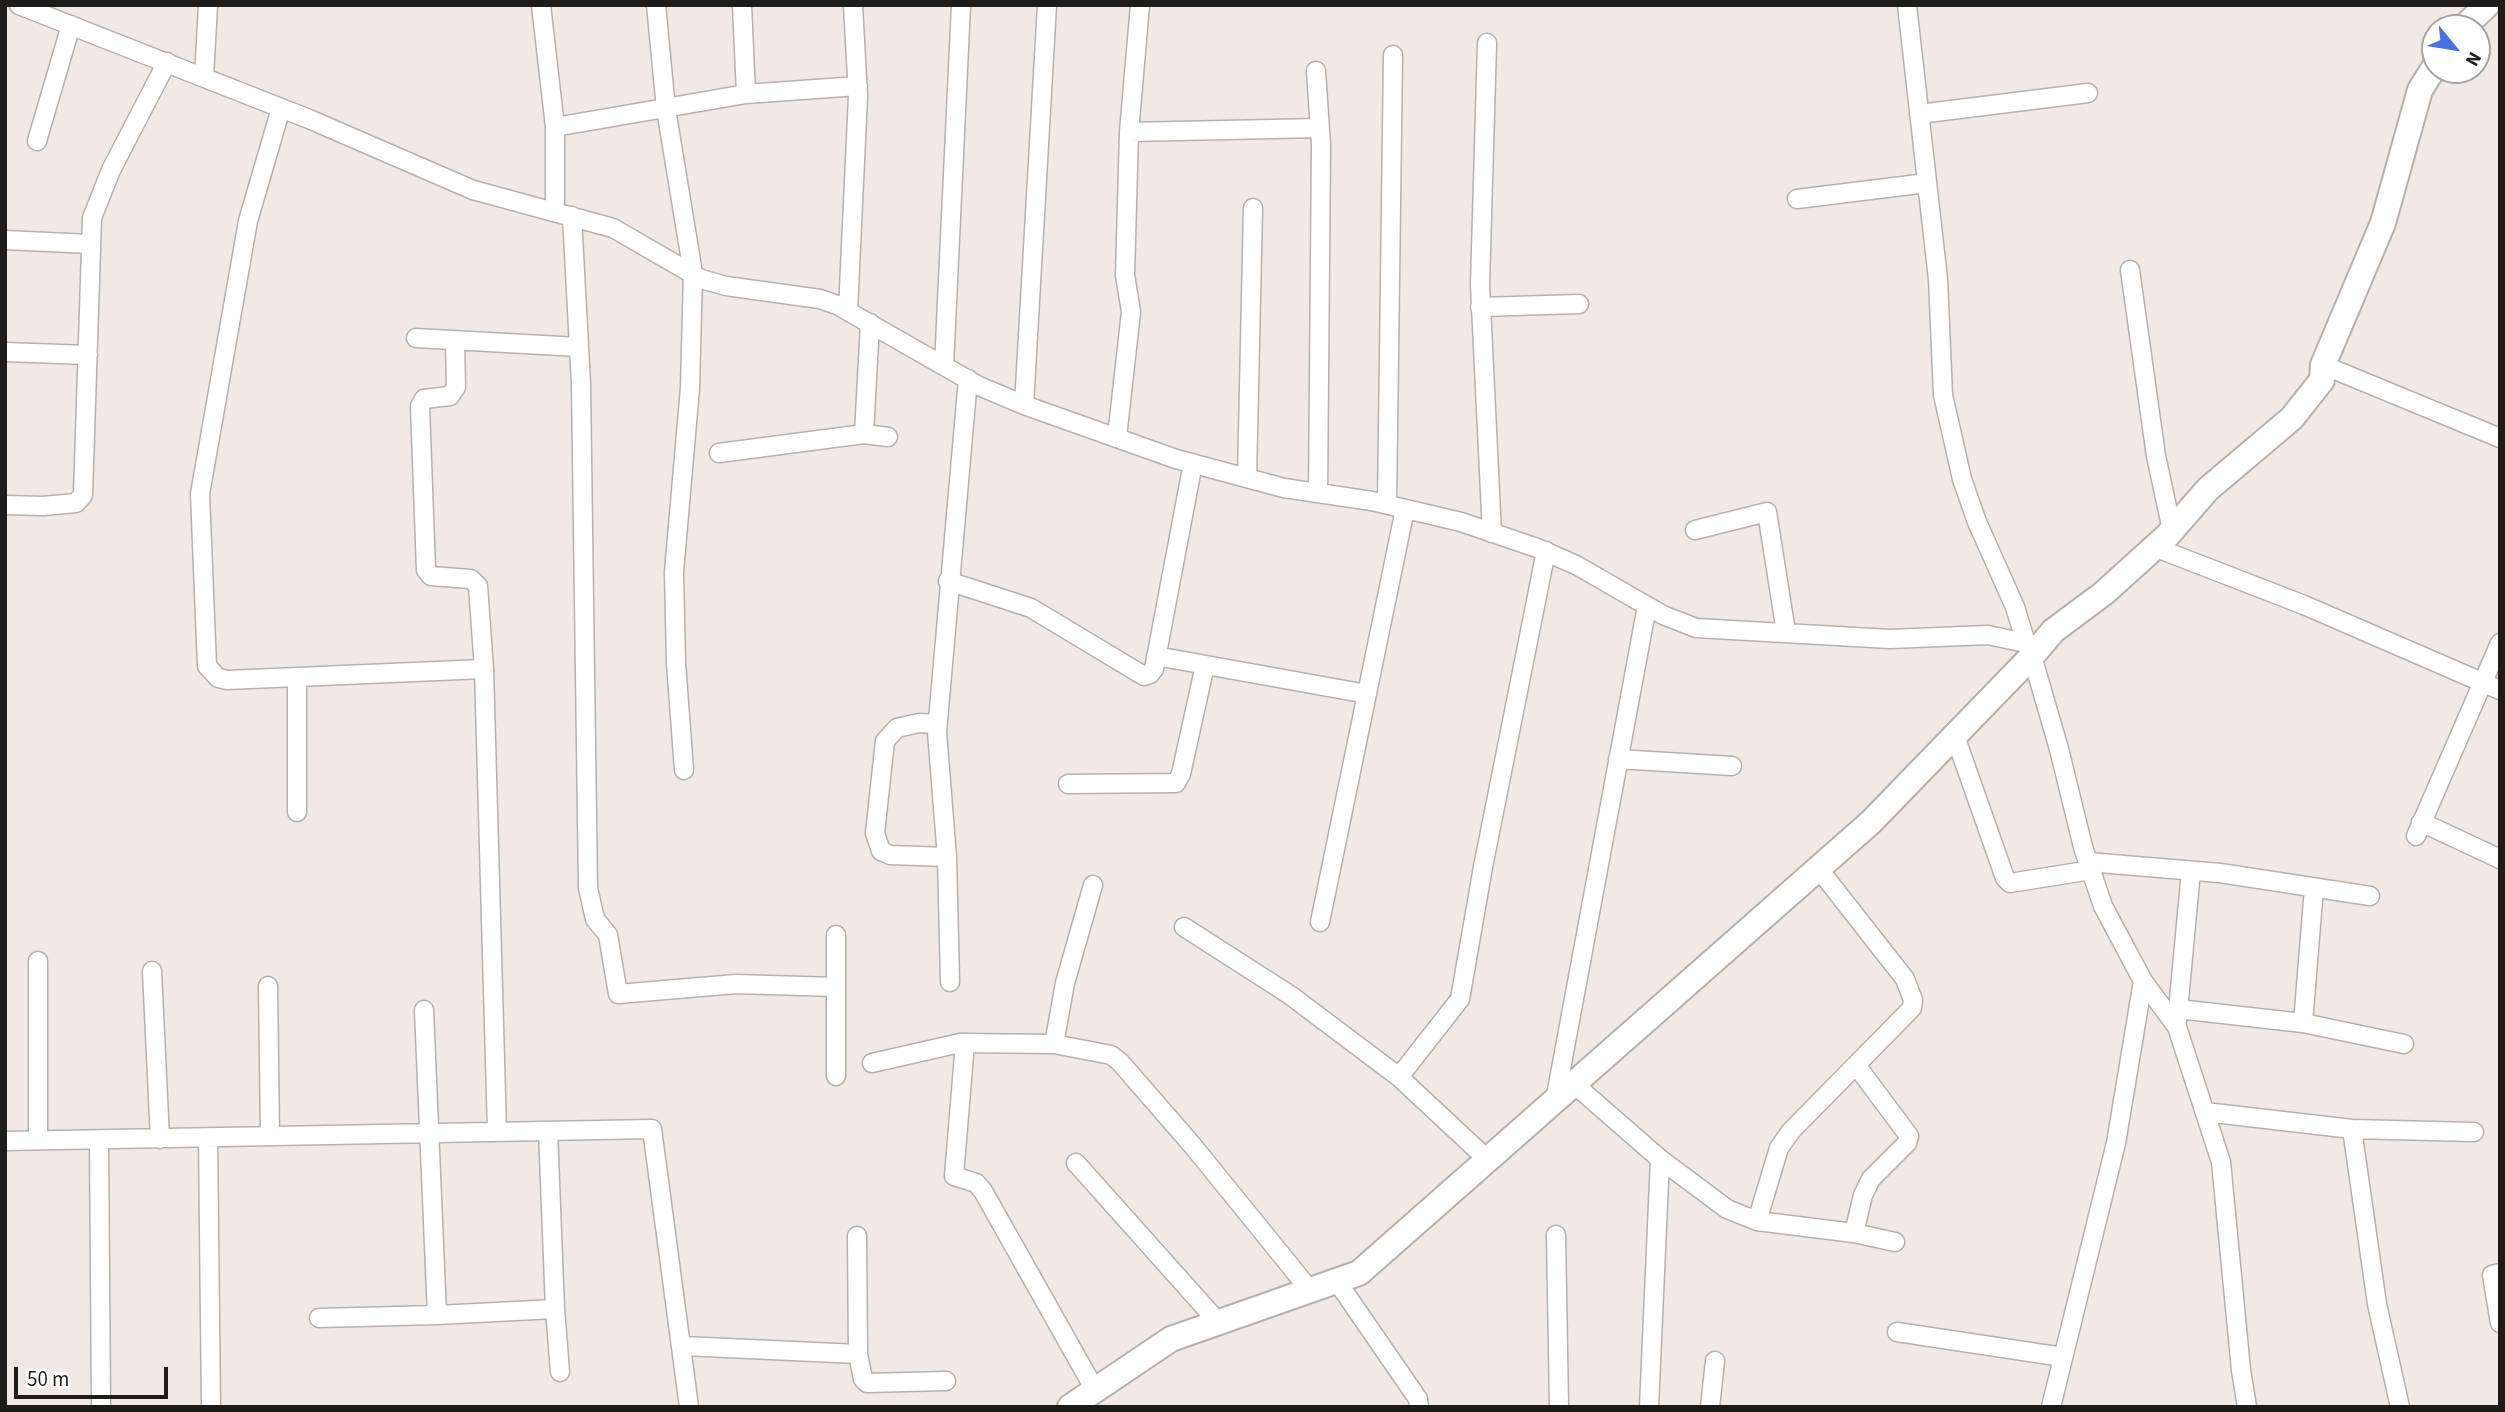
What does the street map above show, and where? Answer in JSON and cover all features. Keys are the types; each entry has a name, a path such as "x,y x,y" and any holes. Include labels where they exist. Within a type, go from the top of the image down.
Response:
{"main road":[{"path":"1070,1407 1171,1339 1359,1273 1871,822 1955,736 2033,648 2104,593 2172,530 2208,489 2292,418 2322,380 2323,365 2383,223 2424,84"}],"street":[{"path":"19,5 281,108 474,190 613,228 701,279 726,286 820,299 848,311 968,379 1024,405 1193,463 1284,488 1387,504 1461,522 1546,551 1576,565 1663,615 1696,628 1890,639 1988,635 2033,648"},
{"path":"204,77 208,5"},
{"path":"541,5 579,347 588,888 595,919 608,934 618,994 736,984 836,986"},
{"path":"656,5 666,109 693,273 690,388 674,572 676,663 684,770"},
{"path":"742,5 746,94"},
{"path":"848,311 858,86 853,5"},
{"path":"944,366 961,5"},
{"path":"1024,405 1047,5"},
{"path":"1117,437 1131,312 1125,275 1129,132 1140,5"},
{"path":"1906,5 1938,279 1943,396 1950,429 1966,490 2033,648 2089,866 2103,906 2143,981 2177,1018 2303,1023 2404,1044"},
{"path":"37,141 71,25"},
{"path":"1488,43 1480,307 1492,533"},
{"path":"1387,504 1393,55"},
{"path":"5,505 76,503 83,495 92,218 111,170 167,62"},
{"path":"1316,71 1320,128 1318,493"},
{"path":"555,127 746,94 858,86"},
{"path":"1919,114 2088,93"},
{"path":"281,108 248,221 200,494 207,666 218,678 227,680 484,669"},
{"path":"1129,132 1320,128"},
{"path":"1797,199 1927,183"},
{"path":"1247,478 1253,208"},
{"path":"5,240 91,244"},
{"path":"2130,271 2156,456 2172,530"},
{"path":"1480,307 1579,304"},
{"path":"864,434 870,323"},
{"path":"416,338 579,347"},
{"path":"455,341 456,387 450,396 424,399 420,406 426,570 431,576 471,579 478,586 484,669 496,1132"},
{"path":"5,352 88,355"},
{"path":"2323,365 2500,438"},
{"path":"950,982 947,857 937,724 968,379"},
{"path":"719,453 864,434 888,437"},
{"path":"948,581 1031,608 1144,676 1150,674 1154,669 1193,463"},
{"path":"1320,922 1405,509"},
{"path":"1695,530 1767,512 1786,632"},
{"path":"2154,547 2304,605 2492,686"},
{"path":"1399,1077 1460,999 1483,867 1546,551"},
{"path":"1555,1101 1647,606"},
{"path":"2500,643 2492,686 2418,829 2500,859"},
{"path":"1156,656 1367,694"},
{"path":"1068,784 1176,783 1181,774 1205,665"},
{"path":"297,812 298,677"},
{"path":"937,724 919,723 897,728 886,741 875,833 881,850 890,855 947,857"},
{"path":"1955,736 2004,878 2010,883 2089,866 2191,871 2370,896"},
{"path":"1618,760 1732,766"},
{"path":"1757,1221 1779,1148 1791,1131 1912,1008 1913,1000 1905,979 1818,868"},
{"path":"2191,871 2177,1018 2221,1161 2246,1407"},
{"path":"1054,1044 1065,983 1093,885"},
{"path":"2303,1023 2314,888"},
{"path":"1184,927 1290,995 1399,1077 1488,1160"},
{"path":"836,935 836,1076"},
{"path":"38,961 38,1140"},
{"path":"152,971 160,1139"},
{"path":"2051,1407 2116,1143 2143,981"},
{"path":"268,986 270,1136"},
{"path":"424,1010 437,1315"},
{"path":"965,1043 954,1176 976,1184 983,1191 1095,1390"},
{"path":"872,1063 965,1043 1054,1044 1111,1055 1193,1146 1308,1289"},
{"path":"1854,1233 1863,1195 1871,1179 1907,1143 1909,1136 1856,1065"},
{"path":"1574,1084 1660,1159 1727,1209 1757,1221 1854,1233 1895,1242"},
{"path":"2205,1112 2352,1129 2474,1132"},
{"path":"5,1141 652,1129 690,1407"},
{"path":"2352,1129 2378,1304 2400,1407"},
{"path":"548,1131 560,1372"},
{"path":"208,1138 211,1407"},
{"path":"99,1140 100,1407"},
{"path":"1649,1407 1660,1159"},
{"path":"1076,1163 1218,1322"},
{"path":"1556,1235 1559,1407"},
{"path":"857,1236 858,1354 863,1380 867,1383 946,1381"},
{"path":"2500,1273 2492,1275 2500,1322"},
{"path":"1336,1280 1418,1399 1419,1407"},
{"path":"320,1318 555,1309"},
{"path":"1897,1332 2063,1357"},
{"path":"683,1346 858,1354"},
{"path":"1710,1407 1715,1361"}]}
